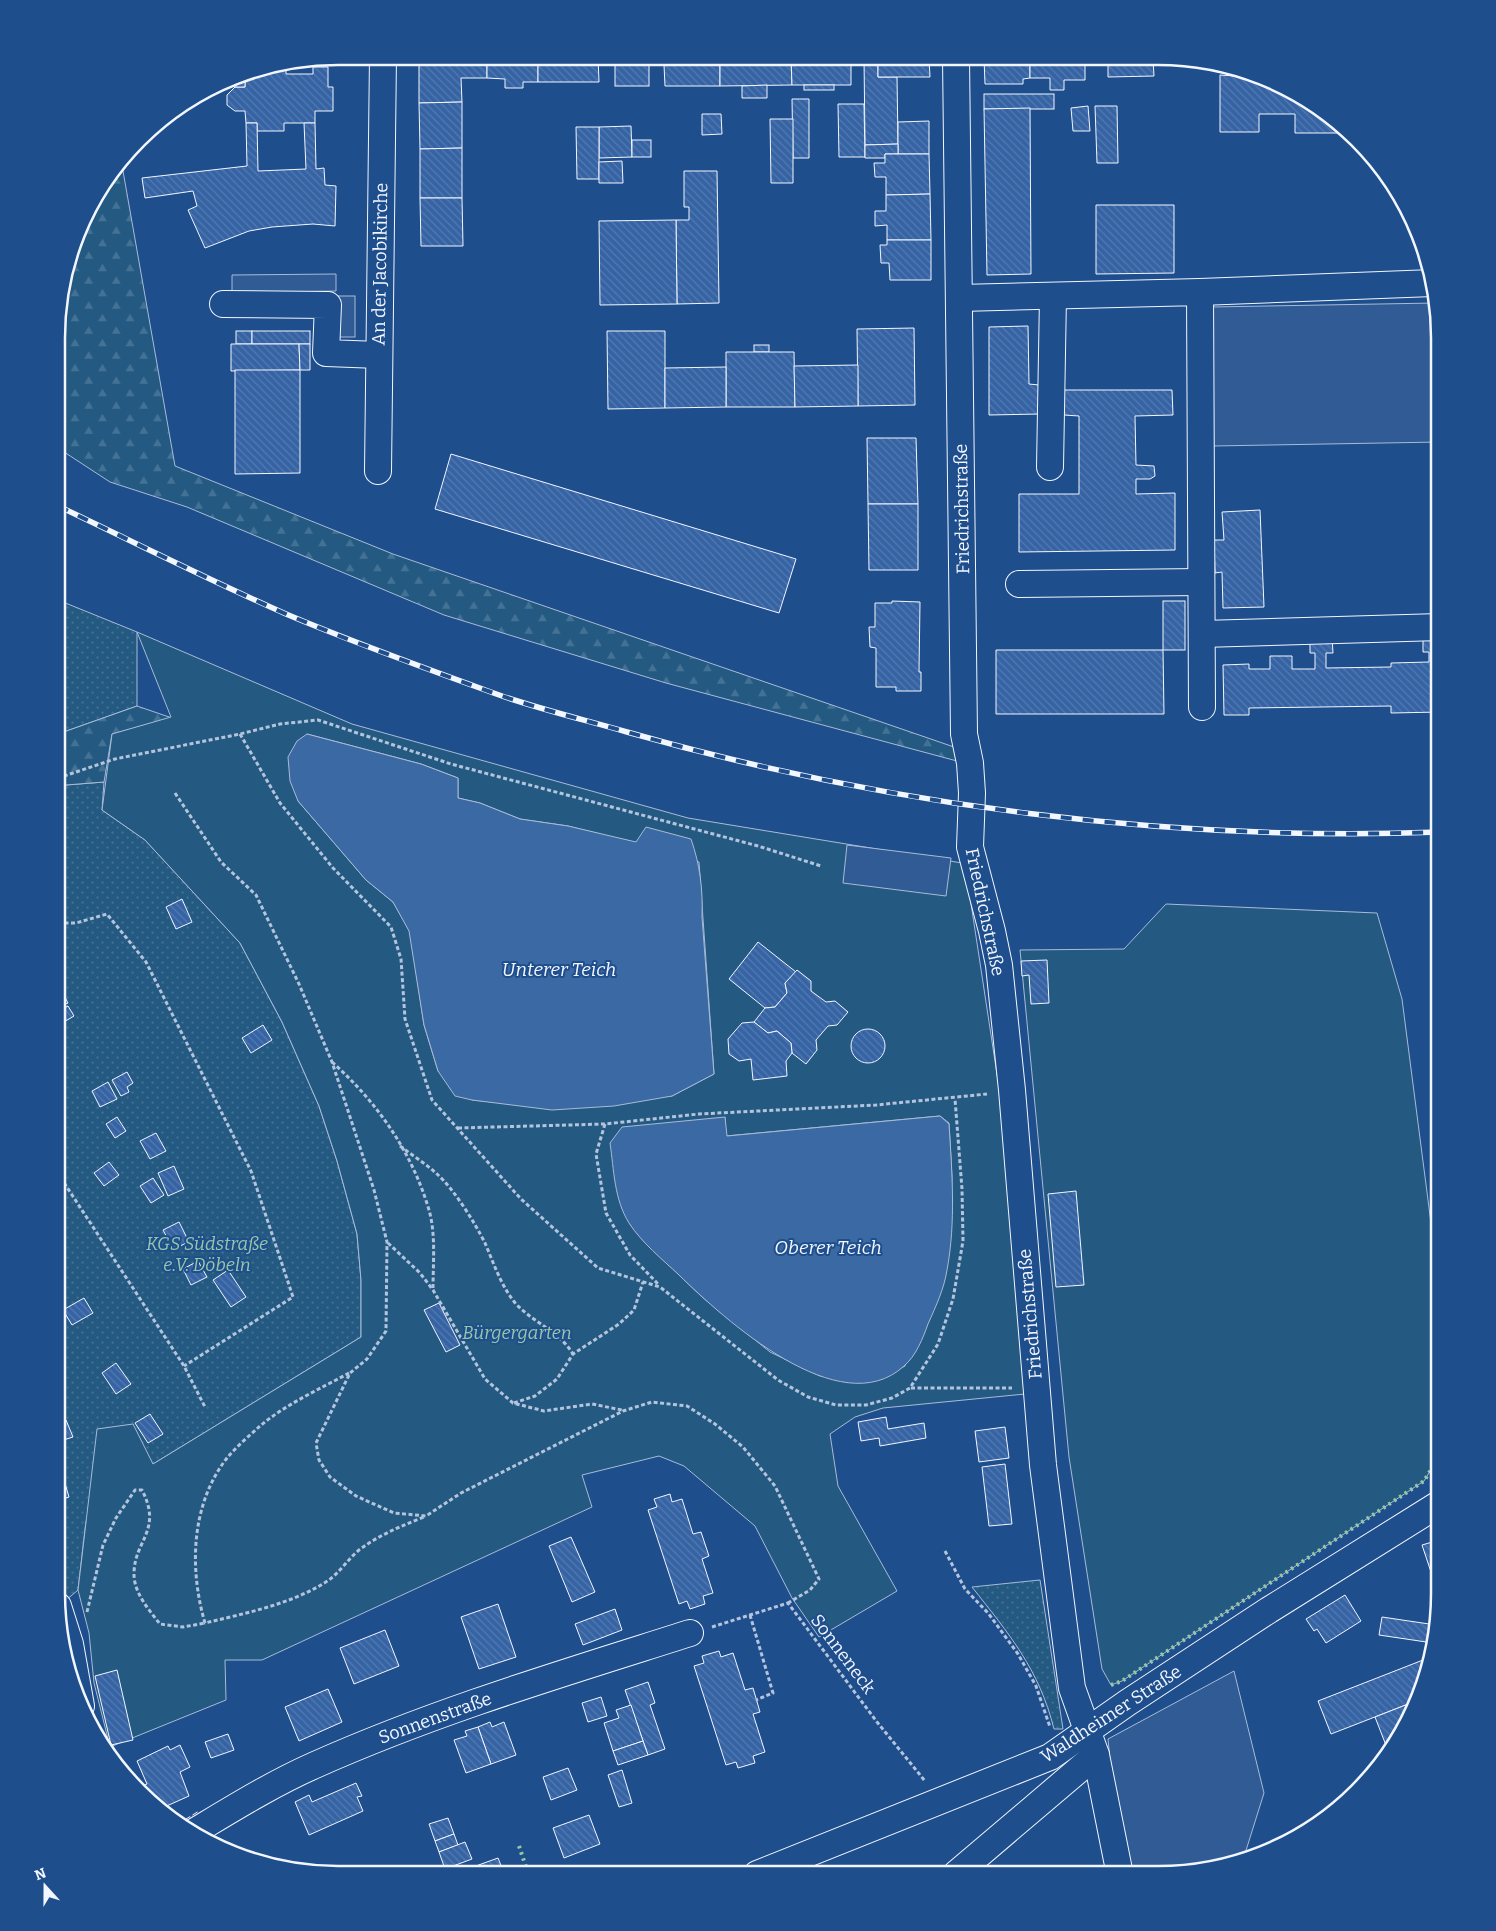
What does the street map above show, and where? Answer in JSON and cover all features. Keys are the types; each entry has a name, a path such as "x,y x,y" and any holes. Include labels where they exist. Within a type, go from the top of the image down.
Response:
{"street":[{"name":"An der Jacobikirche","path":"378,471 383,65"},
{"name":"Friedrichstraße","path":"956,65 964,734 970,763 972,793 970,847 999,965 1012,1090 1043,1465 1072,1688 1096,1755 1118,1866"},
{"path":"960,298 1200,292 1426,283"},
{"path":"1200,292 1202,707"},
{"path":"1050,467 1053,296"},
{"path":"224,304 328,305 326,353 379,355"},
{"path":"1019,584 1201,582"},
{"path":"1202,634 1431,627"},
{"name":"Waldheimer Straße","path":"778,1866 1037,1763 1064,1749 1087,1730 1277,1605 1431,1509"},
{"name":"Sonnenstraße","path":"200,1828 231,1809 313,1766 381,1738 495,1696 690,1633"},
{"name":"Waldheimer Straße","path":"965,1866 1096,1755"}],"path":[{"path":"65,776 115,759 280,724 318,720 451,764 758,846 821,866"},
{"path":"240,734 286,810 333,868 392,926 401,959 405,1019 432,1100 521,1199 598,1268 660,1287"},
{"path":"175,793 221,862 256,895 299,984 332,1062 374,1190 387,1242 386,1331 367,1359 350,1373 301,1400 262,1425 228,1458 214,1480 201,1512 196,1547 195,1582 205,1623"},
{"path":"65,923 76,923 107,914 146,962 252,1171 293,1297 184,1366"},
{"path":"332,1062 359,1086 386,1119 416,1175 429,1211 433,1254 433,1290"},
{"path":"457,1128 605,1124 699,1114 955,1099 1012,1090"},
{"path":"605,1124 596,1154 606,1213 630,1255 660,1287 711,1330 778,1380 808,1398 836,1405 866,1405 892,1398 910,1388 938,1344 953,1299 963,1241 962,1189 955,1099"},
{"path":"400,1146 438,1175 460,1204 484,1242 496,1271 516,1303 557,1335 567,1344 573,1354"},
{"path":"65,1184 184,1366 205,1408"},
{"path":"387,1242 420,1273 433,1290 485,1379 513,1403 544,1411 592,1404 623,1411"},
{"path":"513,1403 535,1396 557,1379 573,1354 619,1324 634,1310 643,1282"},
{"path":"350,1373 316,1443 319,1460 330,1477 356,1496 394,1513 426,1516"},
{"path":"910,1388 1036,1388"},
{"path":"70,1646 89,1608 103,1545 116,1518 135,1490 142,1490 149,1502 149,1529 136,1560 134,1576 143,1602 160,1624 183,1627 205,1623 281,1602 329,1580 357,1551 379,1536 426,1516 469,1488 623,1411 652,1402 687,1406 715,1424 744,1447 775,1486 819,1579 810,1590 788,1604 690,1633"},
{"path":"945,1551 965,1589 988,1613 1018,1654 1036,1686 1052,1730 1064,1749"},
{"name":"Sonneneck","path":"788,1604 877,1722 941,1800"},
{"path":"750,1615 773,1693 756,1700"}],"green space":[{"path":"122,171 175,466 393,554 954,747 957,761 666,683 444,615 187,507 110,482 65,453 65,338 67,303 79,250 93,217"},
{"path":"65,603 137,632 137,706 65,732"},
{"name":"Bürgergarten","path":"137,632 352,724 688,818 962,863 968,884 1007,1140 1025,1394 883,1408 855,1417 830,1434 838,1486 897,1591 819,1637 792,1598 755,1526 684,1466 659,1456 582,1475 592,1507 262,1660 225,1660 226,1700 112,1746 108,1740 94,1683 89,1633 78,1590 97,1429 133,1424 153,1464 361,1337 361,1280 357,1234 337,1161 319,1106 282,1022 240,943 145,840 102,810 112,734 171,717","holes":["307,734 421,764 458,778 458,798 480,803 520,819 568,826 636,843 699,862 714,1074 672,1096 523,1105 472,1100 438,1071 424,1025 410,931 393,902 366,880 298,801","940,1116 949,1123 952,1177 950,1236 905,1366 883,1378 820,1376 770,1352 702,1297 640,1237 630,1224 725,1117 726,1136"]},
{"path":"137,706 172,718 112,734 104,782 65,785 65,732"},
{"name":"KGS Südstraße e.V. Döbeln","path":"104,782 102,810 145,840 240,943 282,1022 319,1106 337,1161 357,1234 361,1280 361,1337 153,1464 86,1521 78,1590 65,1601 65,785"},
{"path":"1166,904 1377,913 1402,999 1431,1223 1431,1470 1424,1481 1122,1681 1111,1685 1102,1669 1069,1457 1020,950 1124,949"},
{"path":"1040,1580 1063,1729 1054,1729 1048,1708 1031,1670 1010,1637 972,1587"}],"shaded area":[{"path":"336,274 336,291 232,293 232,275"},
{"path":"337,296 355,296 355,337 337,337"},
{"path":"1429,303 1431,442 1213,446 1211,307"},
{"path":"847,845 951,858 946,896 843,883"},
{"path":"1234,1671 1264,1793 1245,1852 1193,1864 1126,1866 1113,1791 1108,1739"}],"water":[{"name":"Unterer Teich","path":"307,734 421,764 458,778 458,798 480,803 520,819 568,826 636,842 646,827 691,839 699,868 702,897 714,1074 672,1096 614,1106 552,1110 472,1100 455,1096 438,1071 424,1025 409,931 393,902 366,880 298,801 290,781 288,757 297,741"},
{"name":"Oberer Teich","path":"940,1116 949,1124 952,1179 952,1234 946,1277 937,1304 916,1352 904,1366 878,1381 848,1383 816,1374 784,1359 753,1338 724,1316 646,1244 629,1223 617,1194 610,1143 622,1127 725,1117 727,1136"}],"building":[{"path":"419,65 487,65 487,78 461,78 462,102 419,103"},
{"path":"487,65 538,65 538,82 523,82 523,88 505,88 505,79 487,78"},
{"path":"538,65 598,65 599,82 538,82"},
{"path":"615,65 649,65 649,86 615,86"},
{"path":"664,65 720,65 720,86 665,86"},
{"path":"720,65 791,65 792,85 720,86"},
{"path":"791,65 851,65 851,85 792,85"},
{"path":"864,65 878,65 878,77 897,77 898,144 865,145"},
{"path":"878,65 929,65 930,77 878,77"},
{"path":"984,65 1030,65 1030,78 1023,79 1023,84 985,84"},
{"path":"1030,65 1085,65 1085,80 1064,80 1064,90 1050,90 1050,78 1030,78"},
{"path":"1108,65 1153,65 1154,76 1108,77"},
{"path":"313,67 328,67 328,87 333,87 333,111 315,111 315,123 284,123 284,131 257,131 257,123 246,123 245,111 235,111 227,105 227,95 235,87 245,87 245,81 267,74 286,70 286,74 313,74"},
{"path":"1220,75 1246,79 1279,93 1310,111 1338,133 1295,133 1295,114 1259,114 1259,132 1220,132"},
{"path":"245,81 245,87 235,86"},
{"path":"767,85 767,98 742,98 742,86"},
{"path":"804,85 834,85 834,90 804,90"},
{"path":"984,94 1054,94 1054,109 984,109"},
{"path":"792,99 809,99 809,158 793,158"},
{"path":"462,102 462,148 420,149 419,103"},
{"path":"838,104 864,104 865,157 839,157"},
{"path":"1088,106 1090,131 1073,131 1071,108"},
{"path":"1095,106 1117,106 1118,163 1097,163"},
{"path":"1030,108 1031,274 987,275 984,109"},
{"path":"702,114 721,114 722,134 702,135"},
{"path":"770,119 793,119 793,183 771,183"},
{"path":"929,121 929,154 898,154 898,122"},
{"path":"246,123 257,123 258,171 306,169 304,123 315,123 316,169 324,168 325,185 336,186 335,226 313,224 272,227 249,231 205,248 188,210 197,206 193,191 145,198 142,178 247,166"},
{"path":"631,126 632,157 599,158 599,127"},
{"path":"576,127 599,127 599,179 577,179"},
{"path":"632,140 651,140 651,157 632,157"},
{"path":"898,144 898,154 885,154 885,158 865,158 865,145"},
{"path":"462,148 462,198 420,198 420,149"},
{"path":"885,154 929,154 930,194 886,195 886,177 875,177 874,163 885,163"},
{"path":"622,161 623,183 599,183 599,162"},
{"path":"684,171 717,171 719,303 677,304 676,220 689,220 689,207 684,207"},
{"path":"930,194 931,240 887,240 887,225 875,226 875,211 886,211 886,195"},
{"path":"420,198 462,198 463,246 421,246"},
{"path":"1096,205 1174,205 1174,273 1096,274"},
{"path":"676,220 677,304 600,305 599,221"},
{"path":"887,240 931,240 931,280 890,280 889,263 881,263 880,245 887,245"},
{"path":"1028,326 1029,384 1039,385 1040,414 989,415 989,327"},
{"path":"914,328 915,405 858,406 857,329"},
{"path":"236,331 252,331 252,344 236,344"},
{"path":"252,331 310,331 310,344 252,344"},
{"path":"607,331 665,331 665,408 608,409"},
{"path":"231,344 299,344 300,370 231,371"},
{"path":"299,344 310,344 310,370 300,370"},
{"path":"754,345 769,345 769,352 754,352"},
{"path":"726,352 794,352 795,407 726,407"},
{"path":"858,365 858,406 795,407 794,366"},
{"path":"726,367 726,407 665,408 665,368"},
{"path":"235,370 300,370 300,473 235,474"},
{"path":"1063,390 1172,390 1173,415 1135,416 1136,465 1154,466 1155,476 1150,479 1136,479 1136,494 1175,493 1175,550 1019,552 1019,494 1079,494 1079,416 1064,415"},
{"path":"867,438 916,438 918,504 868,504"},
{"path":"451,454 796,559 779,613 435,509"},
{"path":"868,504 918,504 918,570 869,570"},
{"path":"1260,510 1264,607 1223,608 1222,572 1215,573 1214,540 1224,540 1222,512"},
{"path":"892,601 920,602 919,672 921,672 921,691 896,691 896,687 876,687 876,648 870,647 869,627 875,627 875,603 892,603"},
{"path":"1163,601 1185,601 1185,650 1163,650"},
{"path":"1423,633 1431,633 1431,712 1391,713 1391,706 1249,708 1249,715 1224,715 1223,665 1249,664 1249,669 1270,669 1270,656 1292,656 1292,669 1315,669 1315,653 1310,653 1310,639 1332,638 1333,653 1326,653 1326,668 1391,667 1391,663 1429,662 1429,652 1423,652"},
{"path":"996,650 1163,650 1164,714 996,714"},
{"path":"182,899 192,922 176,929 166,907"},
{"path":"758,942 796,972 785,983 787,993 775,1007 765,1008 729,979"},
{"path":"1047,960 1049,1003 1031,1004 1029,975 1022,976 1021,961"},
{"path":"797,970 811,981 811,991 826,1002 835,1001 848,1012 837,1025 828,1026 816,1040 817,1050 806,1064 792,1053 791,1043 777,1031 768,1033 754,1022 765,1008 775,1007 787,993 785,983"},
{"path":"68,1006 74,1016 65,1021 65,1008"},
{"path":"754,1022 768,1033 777,1031 791,1043 792,1053 786,1061 787,1076 753,1080 751,1059 739,1061 729,1054 728,1039 742,1023"},
{"path":"263,1025 272,1040 251,1053 242,1038"},
{"path":"868,1029 880,1034 885,1046 880,1058 868,1063 856,1058 851,1046 856,1034"},
{"path":"127,1072 133,1083 127,1087 129,1092 121,1096 112,1080"},
{"path":"108,1082 117,1099 100,1107 92,1091"},
{"path":"117,1117 126,1131 115,1138 106,1124"},
{"path":"156,1133 166,1151 150,1159 140,1141"},
{"path":"109,1162 119,1175 104,1186 94,1173"},
{"path":"174,1166 184,1189 168,1196 158,1173"},
{"path":"153,1178 164,1195 151,1203 140,1186"},
{"path":"1076,1191 1084,1285 1056,1287 1048,1194"},
{"path":"179,1222 189,1242 173,1249 163,1230"},
{"path":"198,1261 207,1277 191,1285 183,1269"},
{"path":"228,1270 246,1297 231,1307 213,1280"},
{"path":"84,1298 93,1313 72,1325 65,1313 65,1309"},
{"path":"439,1303 460,1345 446,1352 424,1310"},
{"path":"116,1363 131,1384 116,1394 102,1373"},
{"path":"150,1414 163,1434 148,1443 135,1423"},
{"path":"886,1417 888,1429 924,1423 926,1438 880,1446 879,1438 861,1441 858,1422"},
{"path":"65,1420 73,1437 65,1440"},
{"path":"1005,1427 1009,1458 979,1462 975,1431"},
{"path":"1005,1464 1012,1524 989,1526 982,1467"},
{"path":"65,1483 69,1497 65,1498"},
{"path":"670,1494 672,1502 682,1499 693,1534 701,1532 709,1556 702,1559 713,1593 703,1596 705,1604 690,1609 687,1601 679,1604 648,1510 657,1507 654,1499"},
{"path":"571,1537 595,1592 572,1602 549,1546"},
{"path":"1431,1542 1431,1572 1422,1545"},
{"path":"1345,1595 1361,1621 1326,1643 1317,1629 1314,1631 1306,1619"},
{"path":"498,1604 516,1657 479,1669 461,1617"},
{"path":"615,1609 622,1630 583,1645 575,1624"},
{"path":"1382,1617 1429,1624 1427,1642 1379,1635"},
{"path":"385,1630 399,1666 354,1684 340,1648"},
{"path":"719,1651 721,1657 733,1653 745,1690 753,1688 760,1712 753,1714 765,1752 753,1756 755,1763 738,1768 736,1762 726,1765 694,1666 704,1663 702,1656"},
{"path":"1423,1660 1417,1681 1407,1705 1331,1734 1318,1701"},
{"path":"117,1670 133,1740 111,1745 95,1676"},
{"path":"648,1682 655,1703 650,1705 665,1749 648,1755 625,1690"},
{"path":"328,1689 342,1722 299,1741 285,1707"},
{"path":"601,1697 607,1716 588,1722 582,1703"},
{"path":"631,1705 643,1741 613,1751 604,1723 619,1718 616,1710"},
{"path":"1407,1705 1386,1744 1375,1717"},
{"path":"490,1722 492,1727 504,1722 516,1755 491,1764 478,1727"},
{"path":"478,1727 491,1764 466,1773 454,1740 467,1736 465,1731"},
{"path":"228,1734 234,1750 211,1758 205,1742"},
{"path":"643,1741 648,1755 618,1765 613,1751"},
{"path":"180,1745 190,1767 180,1772 189,1796 167,1806 144,1785 147,1784 137,1761 168,1746 170,1750"},
{"path":"568,1768 577,1790 551,1800 543,1777"},
{"path":"622,1770 632,1803 619,1807 608,1775"},
{"path":"356,1783 362,1796 357,1797 363,1811 309,1835 295,1802 309,1795 312,1802"},
{"path":"589,1815 600,1844 564,1858 553,1828"},
{"path":"448,1818 454,1834 435,1841 429,1824"},
{"path":"454,1834 458,1845 439,1852 435,1841"},
{"path":"465,1842 472,1859 453,1866 444,1866 439,1852"},
{"path":"498,1858 501,1866 476,1866"}],"railway":[{"path":"65,509 286,614 340,636 533,706 726,758 826,780 927,799 1029,814 1235,831 1337,834 1431,832"}],"hedge":[{"path":"1111,1685 1122,1681 1424,1481 1431,1470"},
{"path":"519,1846 526,1866"}],"fence":[{"path":"185,1819 199,1811"}]}
